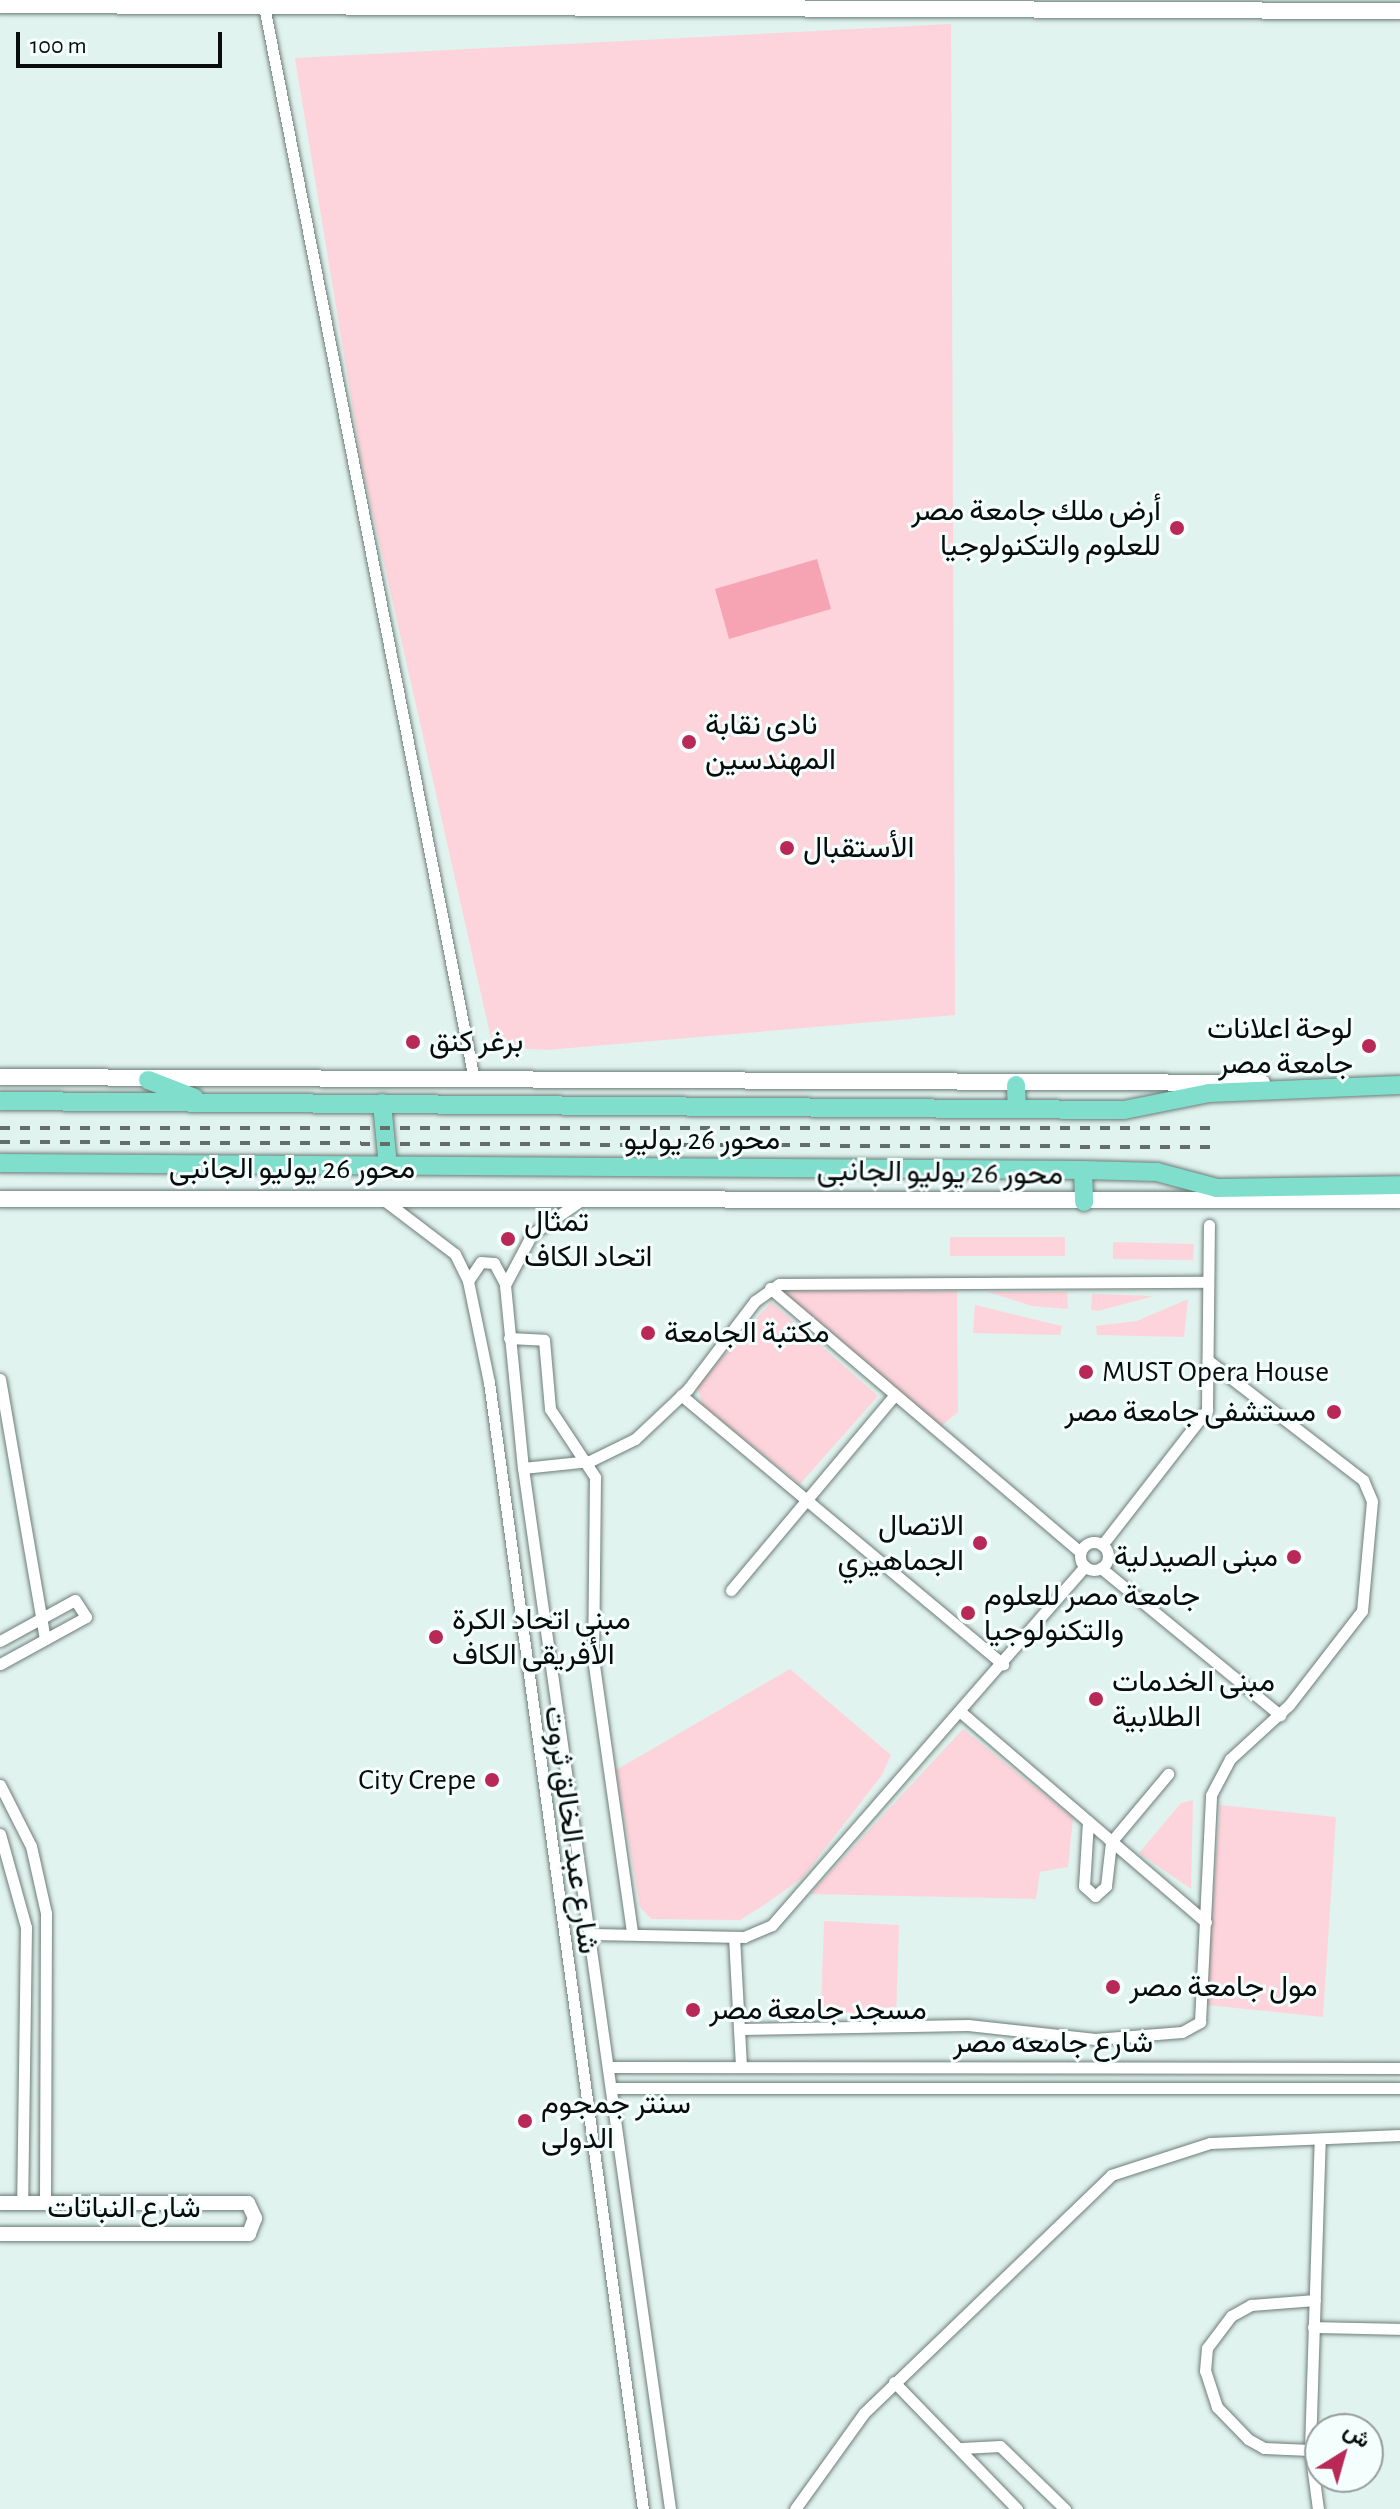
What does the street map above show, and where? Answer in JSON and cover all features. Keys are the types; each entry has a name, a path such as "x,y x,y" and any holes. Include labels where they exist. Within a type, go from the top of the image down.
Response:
{"highway":[{"path":"148,1080 205,1102"},
{"path":"1016,1085 1017,1109"},
{"name":"محور 26 يوليو","path":"0,1101 1124,1110 1299,1085 1400,1085"},
{"path":"382,1103 388,1166"},
{"name":"محور 26 يوليو","path":"0,1163 1083,1170 1157,1172 1217,1188 1400,1185"},
{"path":"1083,1170 1084,1202"}],"main road":[{"path":"0,5 264,6 434,2 1307,6 1400,11"},
{"path":"0,1077 1299,1085"},
{"name":"محور 26 يوليو الجانبى","path":"0,1199 587,1197 1084,1202 1400,1200"}],"street":[{"path":"264,6 474,1079"},
{"name":"شارع عبد الخالق ثروت","path":"380,1197 439,1238 468,1281 489,1382 643,2509"},
{"path":"505,1285 532,1234 587,1197"},
{"path":"1102,1545 1200,1428 1208,1360 1209,1225"},
{"path":"468,1281 481,1262 494,1263 505,1285"},
{"path":"523,1468 590,1461 635,1439 681,1395 770,1288 924,1278 1207,1282"},
{"name":"شارع عبد الخالق ثروت","path":"505,1285 523,1468 670,2509"},
{"path":"770,1288 1080,1552 1085,1566"},
{"path":"509,1338 544,1340 550,1409 590,1461 599,1500 593,1658 632,1932"},
{"path":"741,2029 968,2025 1095,2039 1192,2030 1202,2016 1211,1795 1230,1759 1280,1715 1362,1611 1371,1490 1208,1360"},
{"path":"0,1379 45,1639"},
{"path":"681,1395 1003,1664"},
{"path":"731,1590 894,1396"},
{"path":"1080,1552 1092,1542 1102,1545 1108,1554 1101,1568"},
{"path":"1085,1566 1101,1568 1280,1715"},
{"path":"591,1934 632,1932 734,1937 763,1931 794,1905 963,1714 1085,1566"},
{"path":"0,1641 75,1600 86,1617 0,1664"},
{"path":"963,1714 1206,1922"},
{"path":"1088,1821 1084,1886 1095,1896 1106,1886 1111,1842 1168,1774"},
{"path":"0,1785 35,1859 47,1952 45,2203"},
{"path":"0,1834 18,1879 26,1952 22,2203"},
{"path":"734,1937 741,2065"},
{"path":"26,1952 47,1952"},
{"name":"شارع جامعه مصر","path":"609,2067 1400,2068"},
{"name":"شارع جامعه مصر","path":"612,2088 1400,2088"},
{"path":"795,2509 831,2451 894,2382 1111,2175 1210,2143 1400,2135"},
{"path":"1311,2413 1320,2139"},
{"name":"شارع النباتات","path":"0,2203 248,2203 255,2218 249,2234 0,2234"},
{"path":"1304,2450 1264,2448 1248,2439 1217,2407 1205,2371 1207,2348 1231,2316 1251,2305 1315,2300"},
{"path":"1313,2327 1400,2329"},
{"path":"894,2382 962,2448 1017,2509"},
{"path":"962,2448 1000,2446 1065,2509"}],"shaded area":[{"name":"نادى نقابة المهندسين","path":"951,24 955,1015 547,1050 493,1047 363,470 295,58"},
{"path":"817,559 831,609 729,639 715,589"},
{"path":"950,1237 1065,1237 1065,1256 950,1256"},
{"path":"1113,1242 1194,1244 1193,1260 1113,1259"},
{"path":"786,1290 957,1291 958,1412 939,1428 783,1295"},
{"path":"988,1292 1067,1292 1068,1309 1032,1306"},
{"path":"1092,1294 1154,1296 1098,1311 1091,1310"},
{"path":"1188,1299 1184,1337 1097,1335 1096,1326 1137,1321"},
{"path":"771,1302 878,1396 800,1484 703,1406 697,1386"},
{"path":"975,1305 1062,1326 1060,1335 973,1333"},
{"path":"790,1669 891,1755 882,1775 802,1878 740,1920 651,1919 640,1907 616,1770"},
{"path":"963,1729 1073,1818 1068,1867 1040,1872 1036,1899 810,1894"},
{"path":"1193,1800 1191,1889 1139,1853 1181,1803"},
{"path":"1220,1805 1336,1817 1323,2017 1206,2005"},
{"path":"824,1921 899,1925 896,2015 821,2012"}],"railway":[{"path":"0,1128 1210,1128"},
{"path":"0,1142 1210,1147"}],"place":[{"name":"أرض ملك جامعة مصر للعلوم والتكنولوجيا","path":"1177,528"},
{"name":"نادى نقابة المهندسين","path":"689,742"},
{"name":"الأستقبال","path":"787,848"},
{"name":"برغر كنق","path":"413,1042"},
{"name":"لوحة اعلانات جامعة مصر","path":"1369,1046"},
{"name":"تمثال اتحاد الكاف","path":"508,1239"},
{"name":"مكتبة الجامعة","path":"648,1333"},
{"name":"MUST Opera House","path":"1086,1372"},
{"name":"مستشفى جامعة مصر","path":"1334,1412"},
{"name":"الاتصال الجماهيري","path":"980,1543"},
{"name":"مبنى الصيدلية","path":"1294,1557"},
{"name":"جامعة مصر للعلوم والتكنولوجيا","path":"968,1613"},
{"name":"مبنى اتحاد الكرة الأفريقى الكاف","path":"436,1637"},
{"name":"مبنى الخدمات الطلابية","path":"1096,1699"},
{"name":"City Crepe","path":"492,1780"},
{"name":"مول جامعة مصر","path":"1113,1987"},
{"name":"مسجد جامعة مصر","path":"693,2010"},
{"name":"سنتر جمجوم الدولى","path":"525,2121"}]}
